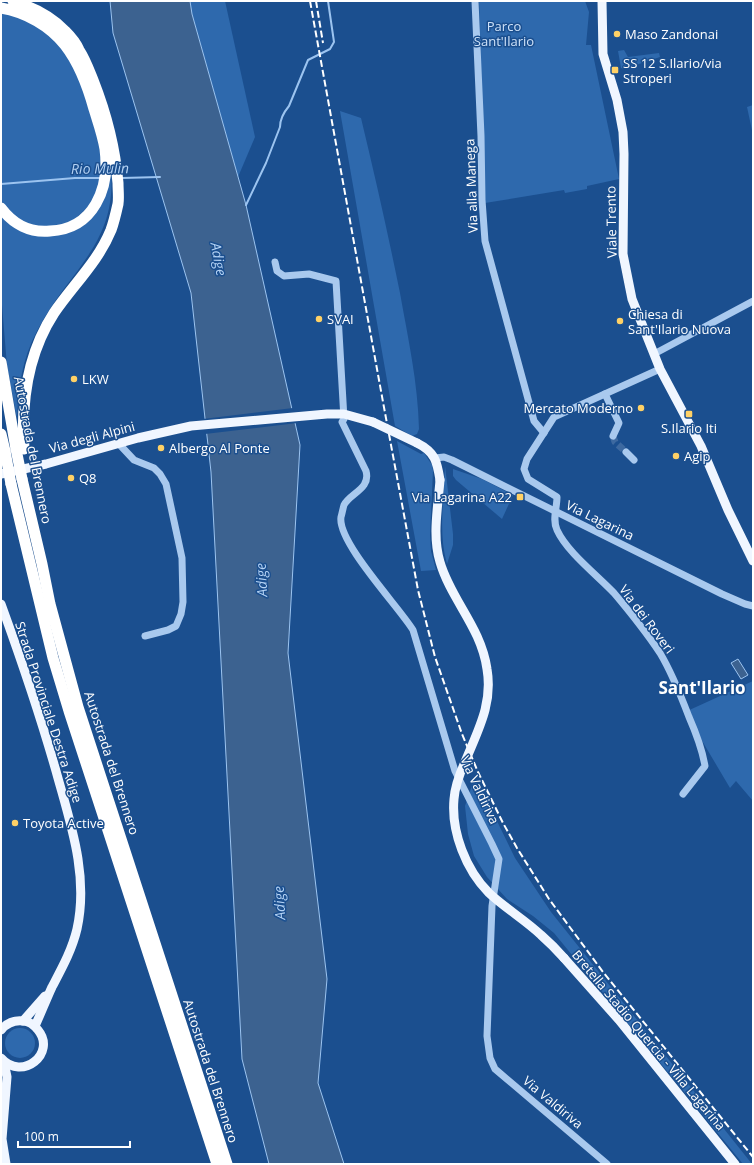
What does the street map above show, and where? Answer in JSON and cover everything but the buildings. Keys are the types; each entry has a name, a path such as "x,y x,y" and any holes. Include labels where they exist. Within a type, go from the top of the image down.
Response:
{"highway":[{"path":"7,6 34,9 53,20 65,31 80,50 102,106 108,127 111,167 118,185 118,203 111,230 101,251 54,313 37,345 29,371 24,400 22,429 15,449"},
{"path":"1,208 11,219 19,225 27,228 45,232 69,228 78,224 90,214 97,204 111,167"},
{"name":"Autostrada del Brennero","path":"1,362 15,449 25,478 50,604 78,706 227,1164"},
{"name":"Autostrada del Brennero","path":"1,434 15,449 11,484 53,658 69,712 218,1164"}],"main road":[{"name":"Viale Trento","path":"602,1 603,54 617,100 623,132 623,254 632,299 660,369 701,446 728,510 753,561"},
{"name":"Via degli Alpini","path":"1,474 138,438 191,426 312,414 344,414 373,422 426,448 435,458"},
{"name":"Bretella Stadio Quercia - Villa Lagarina","path":"435,458 440,480 436,531 439,560 450,587 482,646 486,660 488,683 487,705 455,790 455,828 470,869 489,892 540,934 564,958 619,1020 735,1164"},
{"name":"Strada Provinciale Destra Adige","path":"1,604 49,749 74,835 80,878 81,901 77,928 71,951 51,989 35,1026"},
{"name":"Strada Provinciale Destra Adige","path":"23,1021 51,989"},
{"path":"1,1030 10,1023 23,1021 35,1026 43,1039 41,1054 31,1065 16,1067 2,1060"},
{"path":"2,1060 7,1077 2,1139 6,1164"},
{"path":"4,1121 13,1074 16,1067"}],"street":[{"name":"Via alla Manega","path":"475,1 481,136 482,200 485,241 534,421 544,433"},
{"path":"275,262 277,271 284,276 309,274 336,281 344,414"},
{"path":"654,354 753,302"},
{"path":"556,512 557,497 528,479 524,469 527,459 554,417 660,369"},
{"path":"605,394 619,423 613,436"},
{"name":"Via Valdiriva","path":"344,414 344,419 342,422 343,426 368,476 362,487 345,504 341,519 343,527 355,552 372,578 413,630 456,771 498,859 492,906 489,960 487,1036 490,1058 495,1068 607,1164"},
{"path":"119,444 134,460 154,468 164,480 181,549 183,602 181,614 176,626 168,630 145,636"},
{"path":"626,452 634,460"},
{"name":"Via Lagarina","path":"435,458 452,460 722,594 753,606"},
{"name":"Via dei Roveri","path":"556,512 554,517 555,526 558,532 575,553 614,594 639,625 660,654 682,699 702,749 705,766 683,794"}],"green space":[{"path":"190,1 225,1 255,137 238,177 192,14"},
{"name":"Parco Sant'Ilario","path":"479,1 585,1 589,12 586,45 591,45 619,179 587,186 587,189 565,193 564,190 485,203"},
{"path":"1,12 18,16 47,32 61,47 72,64 81,83 102,153 101,180 92,203 73,221 50,227 27,225 7,210 1,200"},
{"path":"624,50 628,57 659,53 660,57 624,69 621,68 618,51"},
{"path":"753,105 753,135 747,107"},
{"path":"340,111 361,118 381,205 400,293 415,378 419,429 417,434 412,436 395,426"},
{"path":"110,161 111,189 108,213 100,234 90,253 50,309 32,342 24,363 18,396 17,419 7,366 1,293 1,217 21,231 89,221"},
{"path":"397,441 421,454 424,453 432,465 430,535 431,551 436,570 421,571"},
{"path":"445,466 453,534 453,545 447,564 444,552 442,528"},
{"path":"453,469 482,479 513,495 502,519 456,480 453,476"},
{"path":"753,681 753,801 736,781 730,788 685,712"},
{"path":"476,778 515,858 551,912 752,1164 743,1164 554,933 533,916 507,899 487,877 474,856 468,834 465,806"},
{"path":"20,1028 26,1029 34,1037 34,1049 26,1057 20,1058 14,1057 6,1049 5,1043 6,1037 14,1029"}],"water":[{"name":"Adige","path":"110,1 190,1 192,14 246,205 300,445 288,653 327,979 318,1083 344,1164 269,1164 242,1059 211,472 191,293 113,33"},
{"path":"738,659 748,675 741,679 731,663"}],"pier":[{"path":"293,408 297,423 205,434 203,419"}],"waterway":[{"path":"246,205 266,163 284,113 289,106 308,60 330,49 334,42 328,1"},
{"name":"Rio Mulin","path":"122,178 160,177"},
{"name":"Rio Mulin","path":"1,184 75,178 102,178"}],"tunnel":[{"path":"613,436 615,442 626,452"}],"railway":[{"path":"310,1 418,590 435,657 462,734 478,772 503,823 549,899 603,972 753,1157"},
{"path":"316,1 323,43"}],"place":[{"name":"Maso Zandonai","path":"617,34"},
{"name":"SS 12 S.Ilario/via Stroperi","path":"615,70"},
{"name":"SVAI","path":"319,319"},
{"name":"Chiesa di Sant'Ilario Nuova","path":"620,321"},
{"name":"LKW","path":"74,379"},
{"name":"Mercato Moderno","path":"641,408"},
{"name":"S.Ilario Iti","path":"689,414"},
{"name":"Albergo Al Ponte","path":"161,448"},
{"name":"Agip","path":"676,456"},
{"name":"Q8","path":"71,478"},
{"name":"Via Lagarina A22","path":"520,497"},
{"name":"Toyota Active","path":"15,823"}],"district":[{"name":"Sant'Ilario","path":"702,687"}]}
